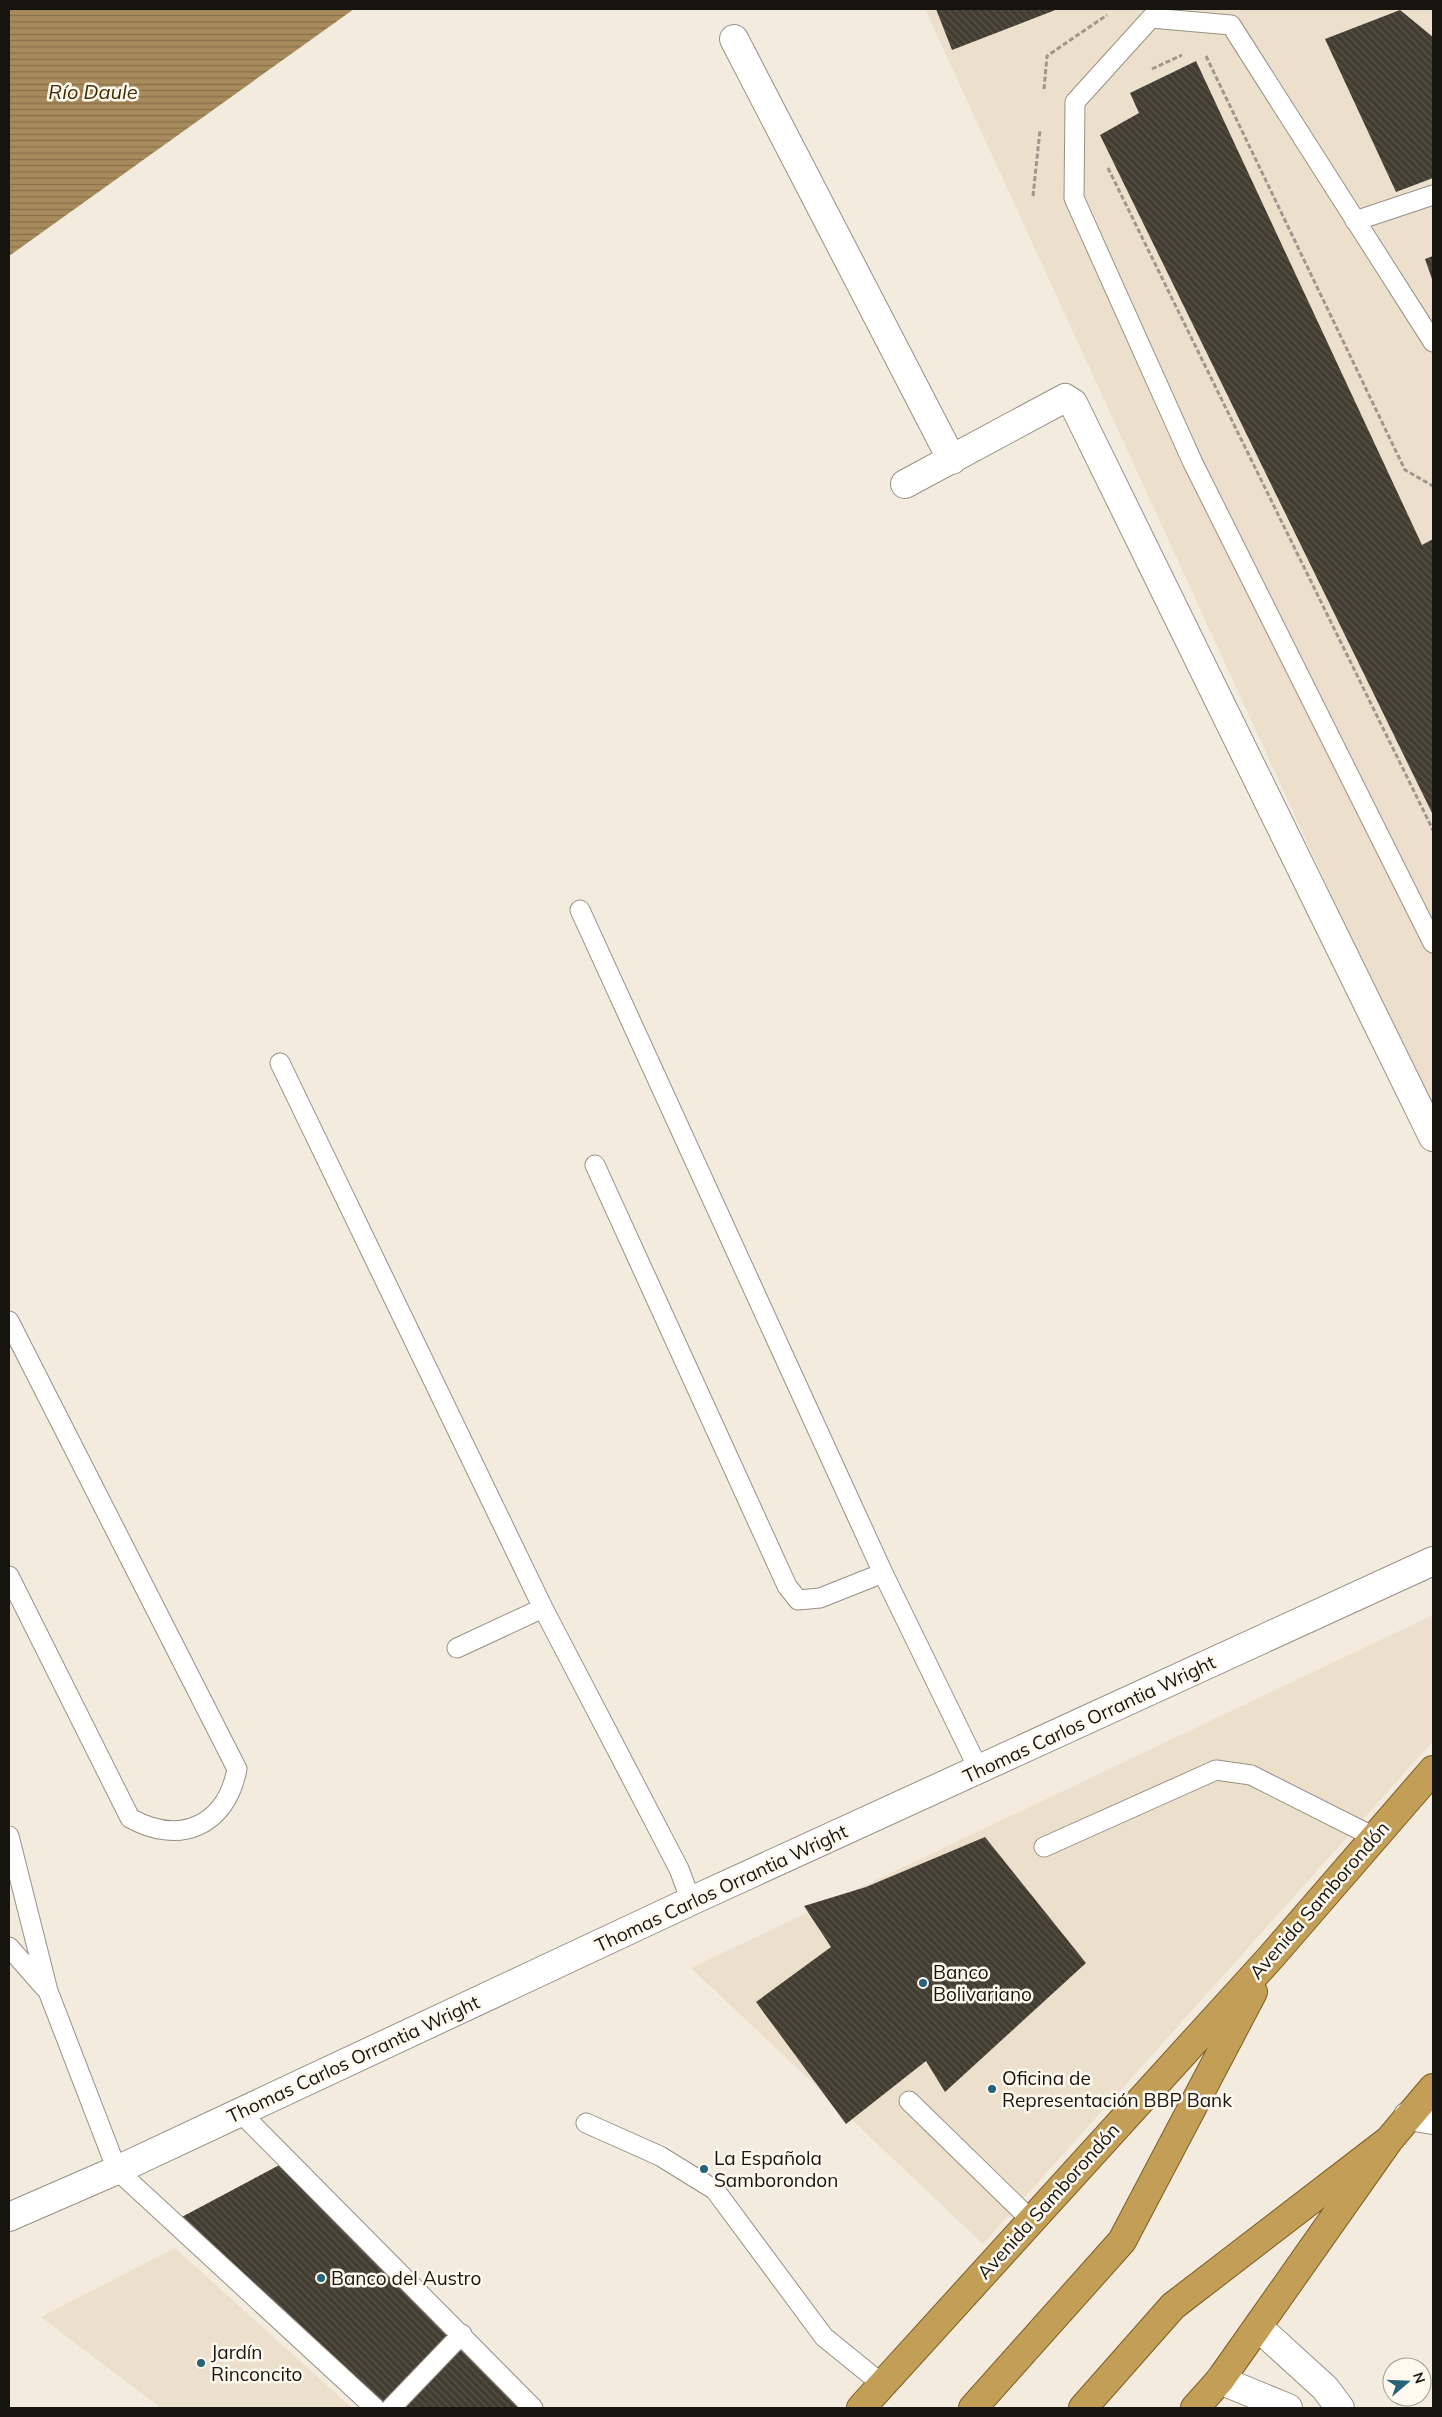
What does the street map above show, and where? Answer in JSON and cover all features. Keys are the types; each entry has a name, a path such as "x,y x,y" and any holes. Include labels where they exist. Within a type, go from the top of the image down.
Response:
{"highway":[{"name":"Avenida Samborondón","path":"861,2408 1272,1957 1433,1770"},
{"path":"973,2408 1122,2240 1272,1957"},
{"path":"1083,2408 1174,2306 1389,2140 1421,2118 1433,2088"},
{"path":"1195,2408 1220,2380 1389,2140"}],"street":[{"path":"734,39 952,460"},
{"path":"905,484 1065,398 1073,403 1433,1137"},
{"name":"Thomas Carlos Orrantia Wright","path":"9,2216 117,2170 691,1900 1429,1568"},
{"path":"1258,2327 1325,2388 1340,2408"},
{"path":"1220,2380 1288,2408"}],"lane":[{"path":"1433,342 1231,25 1151,18 1075,102 1074,198 1193,462 1433,943"},
{"path":"1355,221 1433,195"},
{"path":"580,910 883,1573 979,1770"},
{"path":"280,1062 543,1608 679,1870 691,1900"},
{"path":"595,1165 787,1586 798,1600 820,1598 883,1573"},
{"path":"9,1321 237,1769 233,1789 222,1807 207,1821 189,1829 168,1832 148,1828 130,1818 9,1576"},
{"path":"457,1648 543,1608"},
{"path":"1044,1847 1216,1770 1251,1775 1374,1837"},
{"path":"9,1836 48,1991 117,2170 375,2408"},
{"path":"9,1947 48,1991"},
{"path":"909,2101 1031,2220"},
{"path":"240,2112 462,2334 533,2408"},
{"path":"586,2123 660,2156 714,2190 824,2337 882,2384"},
{"path":"391,2408 462,2334"}],"path":[{"path":"1205,53 1405,470 1433,486"},
{"path":"1143,72 1185,54"},
{"path":"1104,160 1433,830"}],"shaded area":[{"path":"925,9 1433,9 1433,1117"},
{"name":"Banco Bolivariano","path":"1433,1615 1433,1741 983,2244 691,1968"},
{"name":"Jardín Rinconcito","path":"175,2248 352,2408 161,2408 41,2317"}],"water":[{"name":"Río Daule","path":"9,9 354,9 9,256"}],"building":[{"path":"936,9 1058,9 952,50"},
{"path":"1400,10 1433,37 1433,178 1396,192 1325,39"},
{"path":"1196,61 1422,545 1433,539 1433,815 1100,135 1139,113 1130,93"},
{"path":"1433,256 1433,282 1425,259"},
{"name":"Banco Bolivariano","path":"985,1837 1086,1963 945,2092 926,2061 846,2124 756,2002 831,1947 804,1906 866,1887"},
{"name":"Banco del Austro","path":"285,2162 525,2408 383,2408 178,2219"}],"place":[{"name":"Banco Bolivariano","path":"923,1983"},
{"name":"Oficina de Representación BBP Bank","path":"992,2089"},
{"name":"La Española Samborondon","path":"704,2169"},
{"name":"Banco del Austro","path":"321,2278"},
{"name":"Jardín Rinconcito","path":"201,2363"}]}
